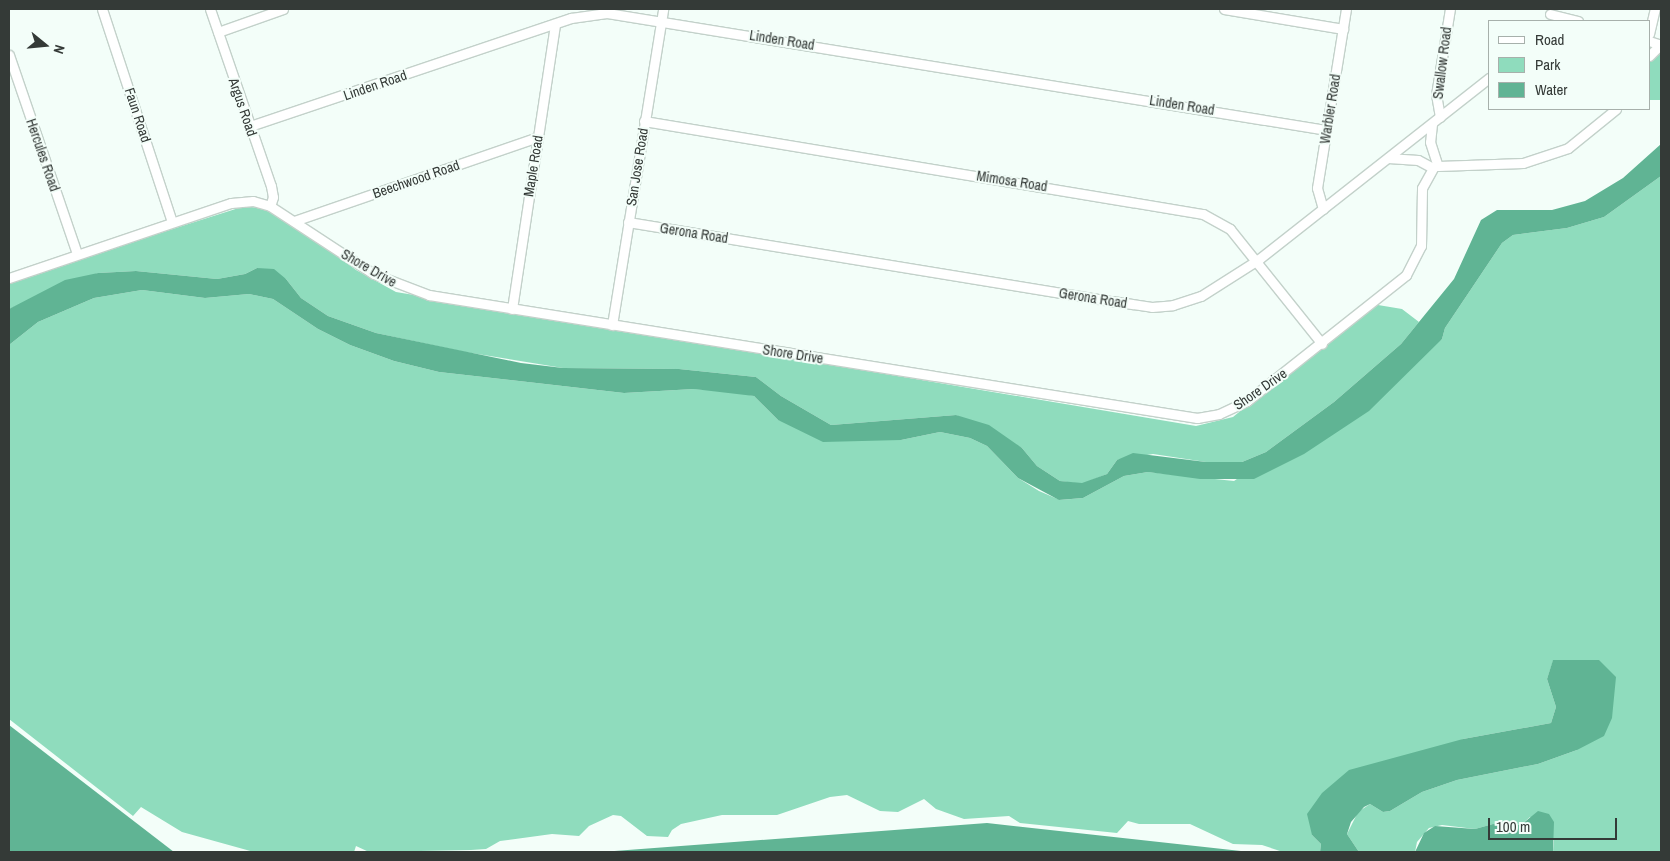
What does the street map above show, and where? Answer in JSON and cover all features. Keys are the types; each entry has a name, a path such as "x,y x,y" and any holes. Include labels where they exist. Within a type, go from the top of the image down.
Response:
{"street":[{"name":"Faun Road","path":"102,9 172,222"},
{"name":"Argus Road","path":"210,9 271,186 273,197 270,206"},
{"path":"218,32 283,9"},
{"name":"San Jose Road","path":"612,325 663,9"},
{"path":"1224,9 1343,29"},
{"name":"Warbler Road","path":"1323,209 1317,188 1346,9"},
{"name":"Swallow Road","path":"1440,117 1436,94 1450,9"},
{"path":"1650,30 1656,9"},
{"name":"Linden Road","path":"250,126 554,24 607,13 661,20 1326,130"},
{"path":"1549,15 1573,20"},
{"name":"Maple Road","path":"512,309 554,24"},
{"path":"1650,55 1661,44"},
{"name":"Hercules Road","path":"9,55 77,254"},
{"name":"Gerona Road","path":"628,222 1152,307 1173,305 1201,296 1256,261 1488,79"},
{"path":"1432,124 1430,142 1438,166 1538,160 1581,140 1615,110"},
{"name":"Mimosa Road","path":"644,121 1203,214 1230,230 1322,344"},
{"name":"Beechwood Road","path":"294,221 538,137"},
{"name":"Shore Drive","path":"9,278 231,203 253,201 270,206 392,283 429,295 1182,418 1212,416 1234,409 1322,344 1398,282 1417,256 1422,236 1422,188 1433,168 1418,160 1388,158"}],"green space":[{"path":"1650,50 1661,50 1661,100 1650,100"},
{"path":"1661,176 1661,852 1553,852 1554,839 1530,817 1522,824 1513,826 1493,824 1475,829 1442,825 1429,828 1417,842 1415,852 1359,852 1347,834 1358,812 1370,804 1383,812 1390,811 1422,792 1457,780 1538,764 1577,750 1598,660 1553,661 1547,679 1556,707 1551,723 1463,739 1312,835 1321,844 1320,852 1283,852 1262,845 1233,844 1190,824 1139,824 1128,821 1117,833 1020,823 1009,816 964,819 936,809 924,799 898,812 880,811 847,795 830,797 777,815 722,815 681,824 672,830 668,837 647,836 621,816 613,815 589,826 579,836 552,834 500,841 486,849 369,852 356,846 354,852 254,852 182,832 141,807 133,816 9,719 9,345 38,322 94,298 142,290 205,298 249,294 273,299 318,329 350,345 394,361 439,372 624,393 694,389 730,391 754,396 778,420 901,440 940,432 970,438 987,446 1018,478 1039,491 1060,500 1083,498 1124,476 1148,472 1234,481 1442,339 1445,328 1502,243 1513,235 1567,228 1604,217"},
{"path":"245,206 277,211 356,270 396,292 1196,426 1233,417 1372,304 1402,309 1419,322 1401,344 1334,402 1266,452 1242,462 1206,462 1153,454 1117,460 1107,474 1082,484 1060,481 1037,466 1022,448 956,415 831,425 781,396 756,377 679,369 563,368 465,352 376,333 328,316 301,298 286,279 257,268 245,274 217,279 136,271 98,273 9,309 9,281"}],"water":[{"path":"1661,144 1661,176 1604,217 1567,228 1513,235 1502,243 1445,328 1442,339 1369,411 1304,454 1254,479 1200,479 1148,472 1124,476 1083,498 1059,500 1018,478 987,446 970,438 940,432 901,440 823,442 778,420 754,396 694,389 624,393 439,372 394,361 350,345 318,329 273,299 249,294 205,298 142,290 94,298 38,322 9,345 9,309 65,280 98,273 136,271 217,279 245,274 257,268 274,269 286,279 301,298 328,316 376,333 521,363 563,368 679,369 756,377 781,396 831,425 956,415 989,425 1022,448 1037,466 1060,481 1082,483 1107,474 1117,460 1133,453 1206,462 1242,462 1266,452 1334,402 1401,344 1454,279 1481,220 1497,210 1552,210 1585,201 1623,178"},
{"path":"1553,660 1599,660 1616,677 1612,718 1604,736 1577,750 1538,764 1457,780 1422,792 1390,811 1383,812 1370,804 1364,807 1351,822 1347,834 1359,852 1320,852 1321,844 1312,835 1307,814 1322,793 1349,770 1463,739 1551,723 1556,707 1547,679"},
{"path":"9,725 174,852 9,852"},
{"path":"1538,811 1549,814 1554,822 1553,852 1415,852 1424,833 1435,826 1475,829 1493,824 1513,826 1522,824"},
{"path":"987,823 1250,852 601,852"}]}
